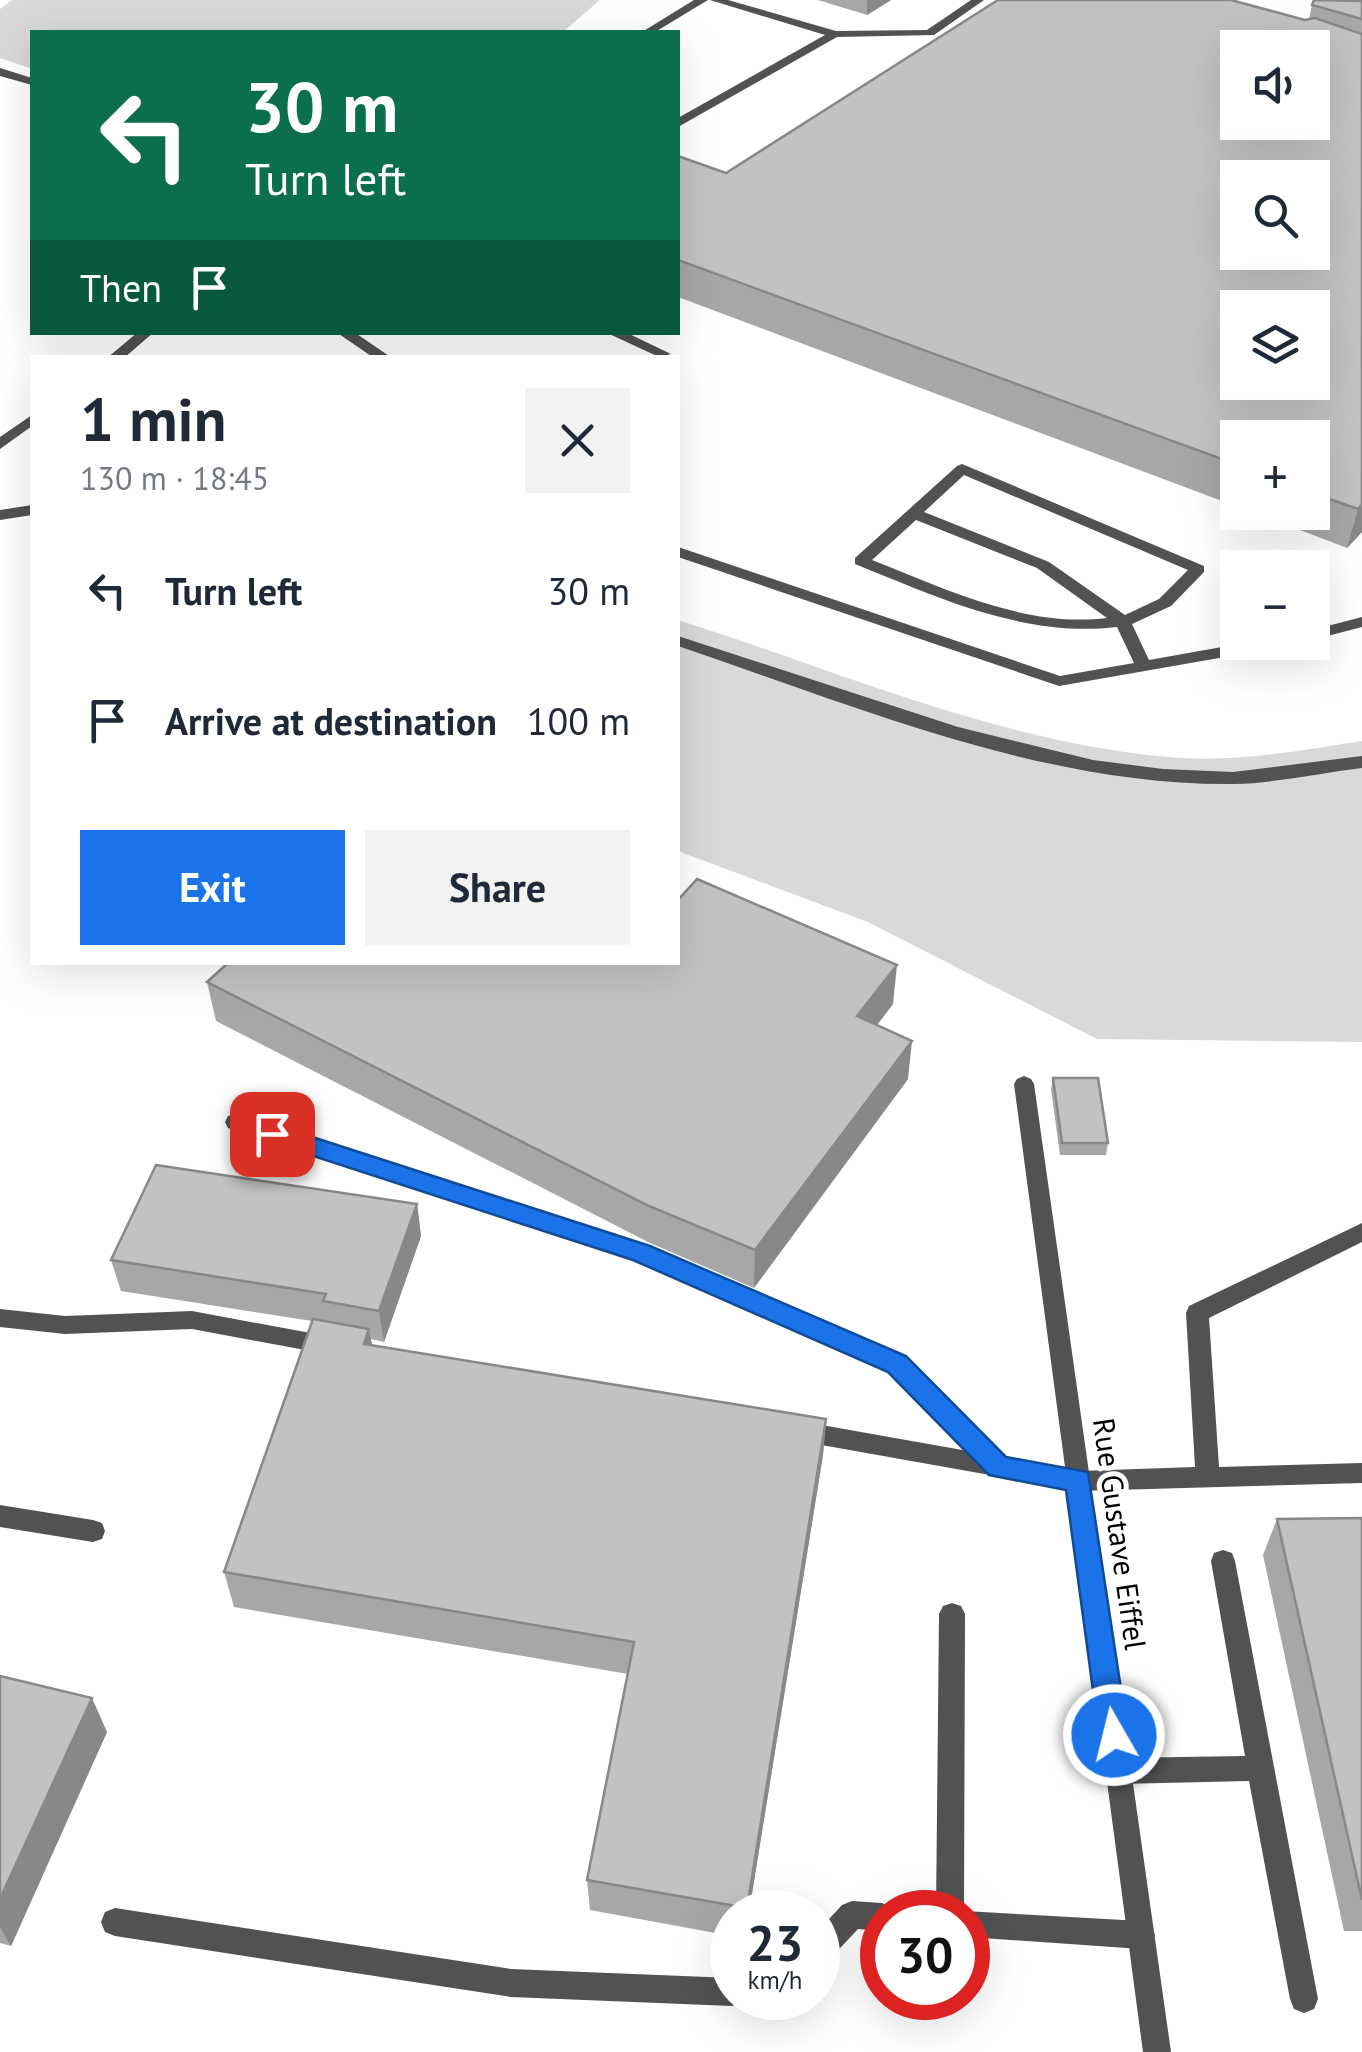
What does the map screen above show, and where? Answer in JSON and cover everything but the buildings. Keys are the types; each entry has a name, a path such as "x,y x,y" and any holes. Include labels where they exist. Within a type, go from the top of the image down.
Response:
{"street":[{"path":"651,30 702,0"},
{"path":"716,0 835,34 930,33 978,0"},
{"path":"680,122 835,34"},
{"path":"0,72 30,81"},
{"path":"118,355 143,335"},
{"path":"347,335 380,355"},
{"path":"619,335 664,354"},
{"path":"0,444 30,421"},
{"path":"962,468 1198,569 1164,608 1122,621 1060,628 1021,620 861,561 962,468"},
{"path":"0,515 30,510"},
{"path":"913,513 1043,566 1122,621 1144,666"},
{"path":"680,553 1059,681 1220,653"},
{"path":"1330,630 1362,622"},
{"path":"680,642 930,723 1086,766 1234,778 1362,762"},
{"name":"Rue Gustave Eiffel","path":"1024,1084 1158,2052"},
{"path":"236,1122 642,1253 897,1364 998,1467"},
{"path":"1208,1478 1197,1313 1362,1232"},
{"path":"0,1318 65,1325 192,1320 349,1349"},
{"path":"782,1428 1078,1481 1362,1474"},
{"path":"0,1516 92,1531"},
{"path":"1223,1561 1304,1998"},
{"path":"950,1890 952,1614"},
{"path":"1118,1772 1260,1768"},
{"path":"840,1928 852,1915 860,1916"},
{"path":"115,1922 512,1984 710,1991"},
{"path":"990,1924 1141,1934"}],"shaded area":[{"path":"12,0 600,0 565,30 30,30 30,68 0,58 0,9"},
{"path":"680,621 989,723 1116,751 1226,758 1362,741 1362,1042 1097,1039 868,922 680,852"}],"route":[{"path":"272,1134 642,1253 897,1364 998,1467 1078,1481 1114,1735"}]}
